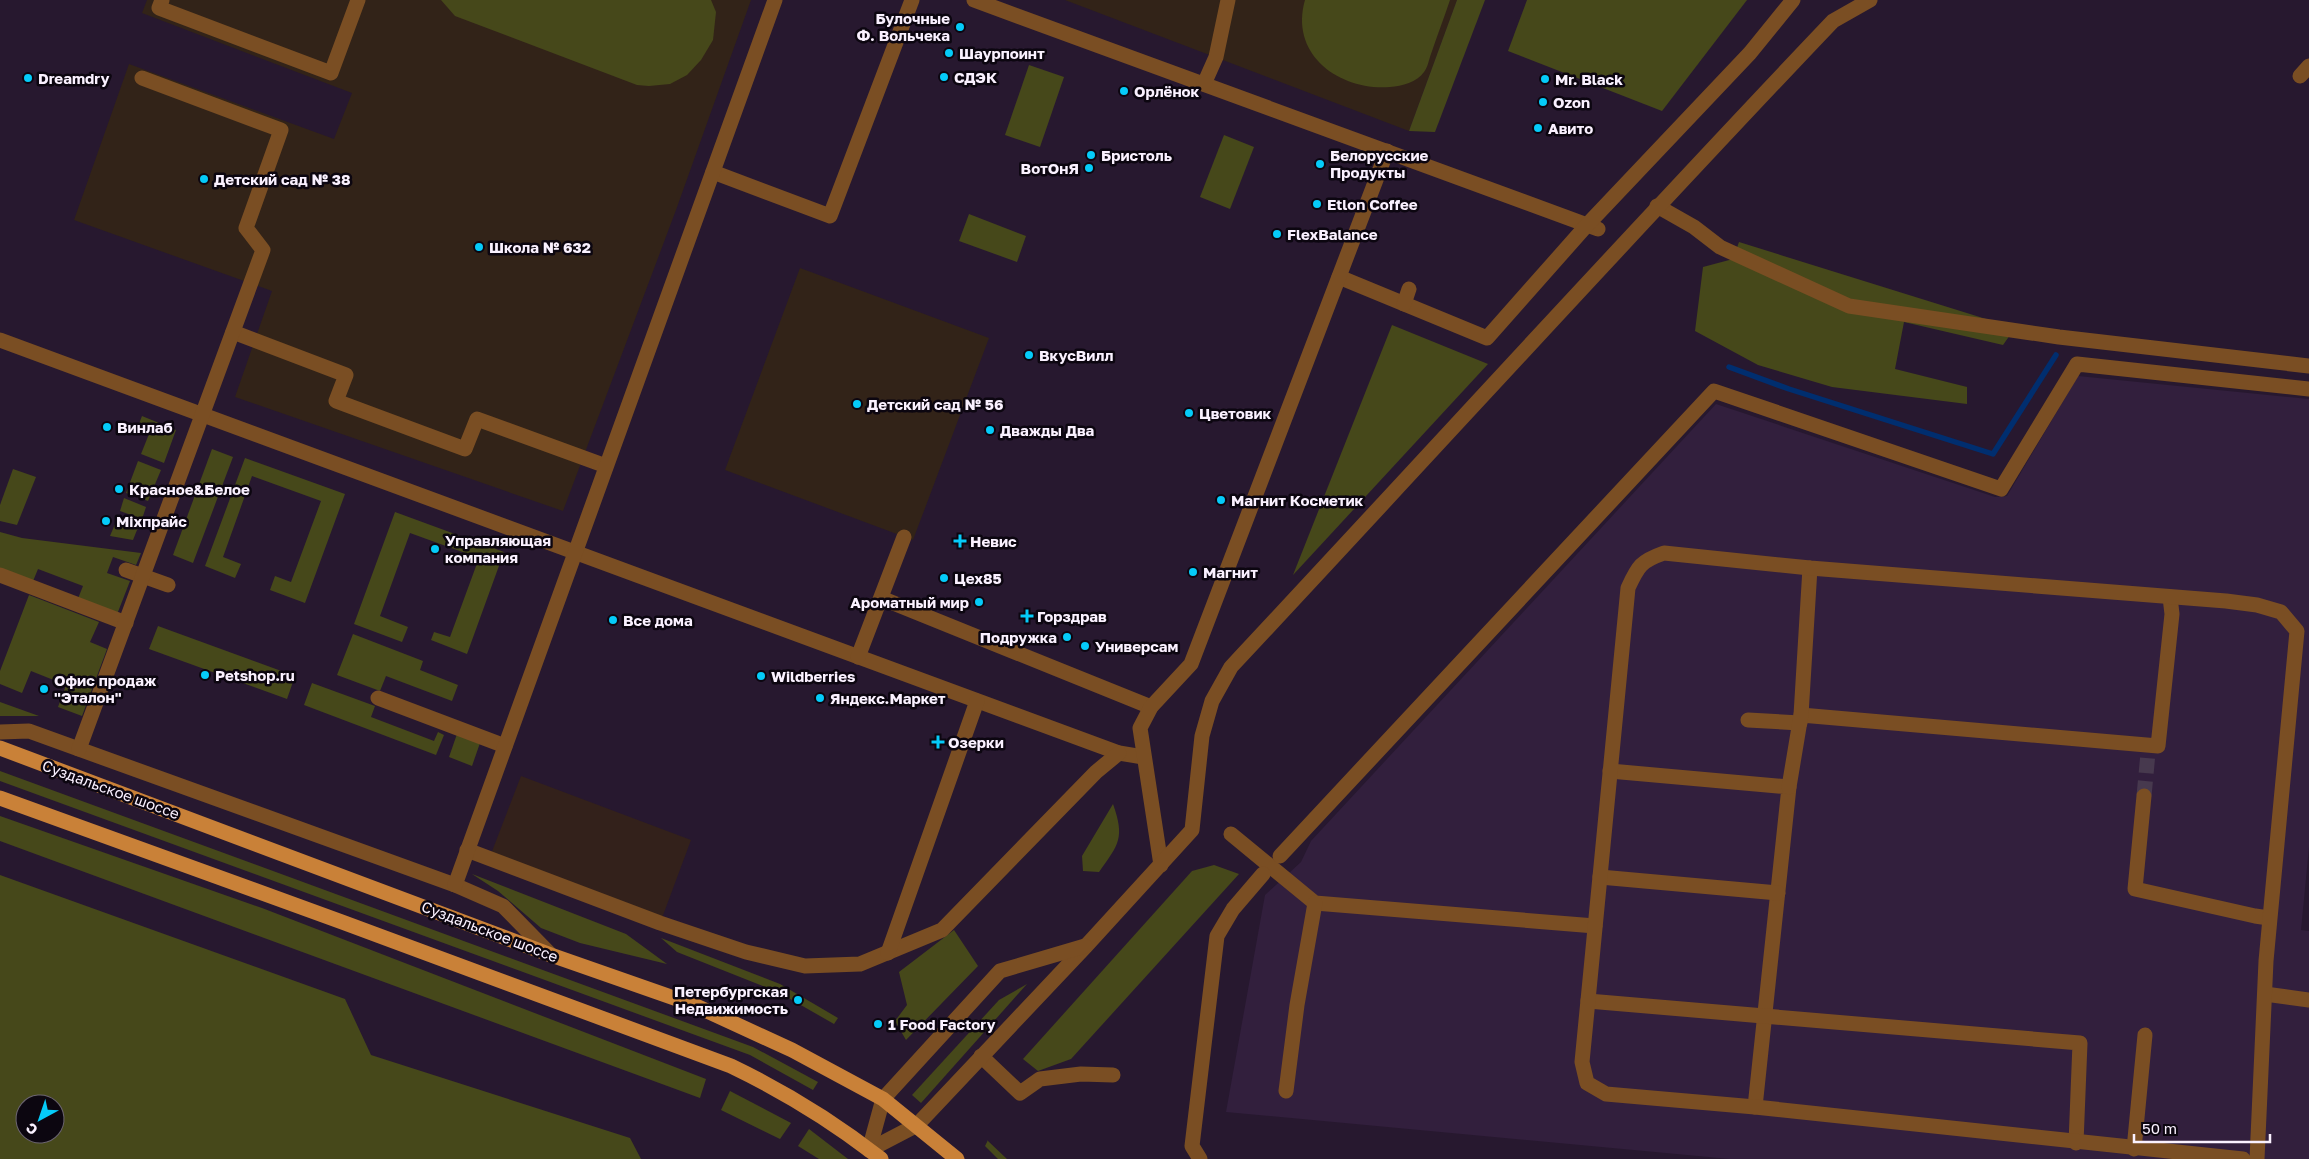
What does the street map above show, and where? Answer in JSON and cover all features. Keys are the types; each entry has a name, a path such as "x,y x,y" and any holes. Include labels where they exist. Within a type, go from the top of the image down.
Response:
{"main road":[{"name":"Суздальское шоссе","path":"0,748 551,954 694,1005 792,1050 883,1099 917,1124 957,1159"},
{"path":"0,798 731,1066 809,1108 875,1154"}],"street":[{"path":"162,0 159,8 331,73 358,0"},
{"path":"455,885 775,0"},
{"path":"713,172 830,216 912,0"},
{"path":"974,0 1592,227"},
{"path":"1204,84 1216,57 1228,0"},
{"path":"1339,277 1486,338 1592,227 1750,53 1794,0"},
{"path":"875,1154 917,1124 1086,946 1192,830 1202,736 1212,701 1231,667 1437,447 1657,206 1833,21 1870,0"},
{"path":"79,749 263,250 246,228 280,130 142,78"},
{"path":"1160,865 1140,728 1151,707 1191,664 1386,152"},
{"path":"1657,206 1694,228 1720,247 1849,306 2059,337 2309,366"},
{"path":"1404,304 1409,289"},
{"path":"233,332 346,375 336,401 465,449 477,419 606,466"},
{"path":"0,340 1119,753 1143,757"},
{"path":"1280,856 1714,391 2001,489 2078,364 2309,389"},
{"path":"858,657 904,536"},
{"path":"2244,1159 2076,1143 1755,1107 1606,1094 1587,1083 1582,1062 1628,588 1636,569 1645,559 1664,553 1810,568 2256,604 2281,612 2296,630 2269,918 2257,1159"},
{"path":"1755,1107 1789,787 1800,719 1810,568"},
{"path":"126,570 168,585"},
{"path":"0,575 126,624"},
{"path":"1748,720 1800,719 2153,749 2172,614 2170,596"},
{"path":"880,598 1151,707"},
{"path":"378,698 505,746"},
{"path":"888,954 977,701"},
{"path":"0,732 29,731 455,885 503,906 551,954"},
{"path":"467,850 660,923 746,952 805,966 860,964 942,930 1096,772 1119,753"},
{"path":"1610,772 1789,787"},
{"path":"2144,796 2135,889 2269,918"},
{"path":"1231,834 1315,903 1595,926"},
{"path":"1200,1159 1192,1146 1217,936 1233,909 1263,874"},
{"path":"1600,877 1778,893"},
{"path":"1286,1091 1297,1005 1315,903"},
{"path":"875,1154 883,1099 1000,971 1086,946"},
{"path":"2264,994 2309,1000"},
{"path":"1588,1001 2080,1043 2076,1143"},
{"path":"2134,1149 2145,1035"},
{"path":"982,1056 1020,1094 1040,1078 1081,1074 1113,1075"}],"shaded area":[{"name":"Школа № 632","path":"147,0 751,0 676,210 563,511 235,397 272,291 74,220 129,64 334,139 352,93 142,13"},
{"path":"441,0 711,0 716,12 713,40 701,60 687,75 670,84 649,86 637,85 455,16"},
{"path":"1065,0 1457,0 1409,131"},
{"path":"1305,0 1450,0 1424,72 1409,83 1399,86 1371,87 1353,83 1337,76 1323,66 1312,53 1304,37 1302,20"},
{"path":"1457,0 1485,0 1435,132 1409,131"},
{"path":"1527,0 1747,0 1662,111 1508,51"},
{"path":"1029,65 1064,77 1040,147 1005,135"},
{"path":"1224,135 1254,147 1230,209 1200,197"},
{"path":"969,214 1026,236 1017,262 959,241"},
{"path":"1739,242 2015,328 2003,345 1904,322 1895,369 1967,387 1967,404 1832,387 1758,365 1695,331 1703,267 1733,259"},
{"name":"Детский сад № 56","path":"800,268 989,338 913,540 725,470"},
{"path":"1392,325 1488,364 1293,575"},
{"path":"2078,376 2309,399 2309,847 2301,930 2309,931 2309,1159 1730,1159 1226,1112 1265,895 1301,862 1311,841 1716,404 1995,497 2007,496"},
{"path":"142,416 176,430 164,463 141,454 149,434 137,429"},
{"path":"212,449 233,457 193,563 173,555"},
{"path":"245,458 345,494 305,603 270,590 275,576 291,582 321,501 252,476 223,557 241,564 235,578 205,566"},
{"path":"138,461 161,470 148,501 126,493"},
{"path":"13,469 36,477 17,525 0,521 0,505"},
{"path":"124,498 146,507 142,519 120,511"},
{"path":"395,512 504,552 467,654 431,640 434,632 450,637 479,558 410,533 380,616 408,627 402,642 354,624"},
{"path":"118,517 139,525 133,540 110,536"},
{"path":"0,532 22,538 141,553 136,565 113,557 107,573 130,581 116,617 77,601 83,586 38,569 31,586 0,575"},
{"path":"29,595 99,622 90,642 107,649 82,716 58,707 66,685 31,671 22,693 0,684 0,671"},
{"path":"158,626 295,676 287,699 149,649"},
{"path":"353,634 423,661 420,670 458,685 452,701 386,676 380,691 337,675"},
{"path":"312,683 375,706 371,717 434,741 438,732 444,735 436,755 304,705"},
{"path":"0,702 39,716 0,716"},
{"path":"457,734 480,743 472,766 449,757"},
{"path":"0,771 753,1047 818,1082 813,1090 750,1055 0,781"},
{"path":"521,776 691,840 662,918 491,854"},
{"path":"1113,804 1119,825 1118,840 1115,847 1099,872 1083,871 1082,856"},
{"path":"0,816 262,908 706,1079 700,1098 0,841"},
{"path":"1214,865 1239,874 1071,1059 1038,1071 1023,1059 1192,871"},
{"path":"472,874 626,934 667,964 580,943 541,928 498,891"},
{"path":"0,875 345,999 371,1055 630,1138 641,1159 0,1159"},
{"path":"954,930 978,966 906,1040 895,1021 907,1005 899,972"},
{"path":"661,938 780,984 838,1018 834,1024 778,992 677,952"},
{"path":"1027,984 921,1103 912,1095 999,1000"},
{"path":"730,1091 791,1123 780,1139 721,1110"},
{"path":"809,1129 848,1159 819,1159 798,1146"},
{"path":"988,1140 1007,1159 998,1159 985,1146"}],"waterway":[{"path":"1729,367 1789,389 1993,454 2056,355"}],"tunnel":[{"path":"2144,796 2148,753"}],"place":[{"name":"Булочные Ф. Вольчека","path":"960,27"},
{"name":"Шаурпоинт","path":"949,53"},
{"name":"СДЭК","path":"944,77"},
{"name":"Dreamdry","path":"28,78"},
{"name":"Mr. Black","path":"1545,79"},
{"name":"Орлёнок","path":"1124,91"},
{"name":"Ozon","path":"1543,102"},
{"name":"Авито","path":"1538,128"},
{"name":"Бристоль","path":"1091,155"},
{"name":"Белорусские Продукты","path":"1320,164"},
{"name":"ВотОнЯ","path":"1089,168"},
{"name":"Детский сад № 38","path":"204,179"},
{"name":"Etlon Coffee","path":"1317,204"},
{"name":"FlexBalance","path":"1277,234"},
{"name":"Школа № 632","path":"479,247"},
{"name":"ВкусВилл","path":"1029,355"},
{"name":"Детский сад № 56","path":"857,404"},
{"name":"Цветовик","path":"1189,413"},
{"name":"Винлаб","path":"107,427"},
{"name":"Дважды Два","path":"990,430"},
{"name":"Красное&Белое","path":"119,489"},
{"name":"Магнит Косметик","path":"1221,500"},
{"name":"Mixпрайс","path":"106,521"},
{"name":"Невис","path":"960,541"},
{"name":"Управляющая компания","path":"435,549"},
{"name":"Магнит","path":"1193,572"},
{"name":"Цех85","path":"944,578"},
{"name":"Ароматный мир","path":"979,602"},
{"name":"Горздрав","path":"1027,616"},
{"name":"Все дома","path":"613,620"},
{"name":"Подружка","path":"1067,637"},
{"name":"Универсам","path":"1085,646"},
{"name":"Petshop.ru","path":"205,675"},
{"name":"Wildberries","path":"761,676"},
{"name":"Офис продаж \"Эталон\"","path":"44,689"},
{"name":"Яндекс.Маркет","path":"820,698"},
{"name":"Озерки","path":"938,742"},
{"name":"Петербургская Недвижимость","path":"798,1000"},
{"name":"1 Food Factory","path":"878,1024"}]}
